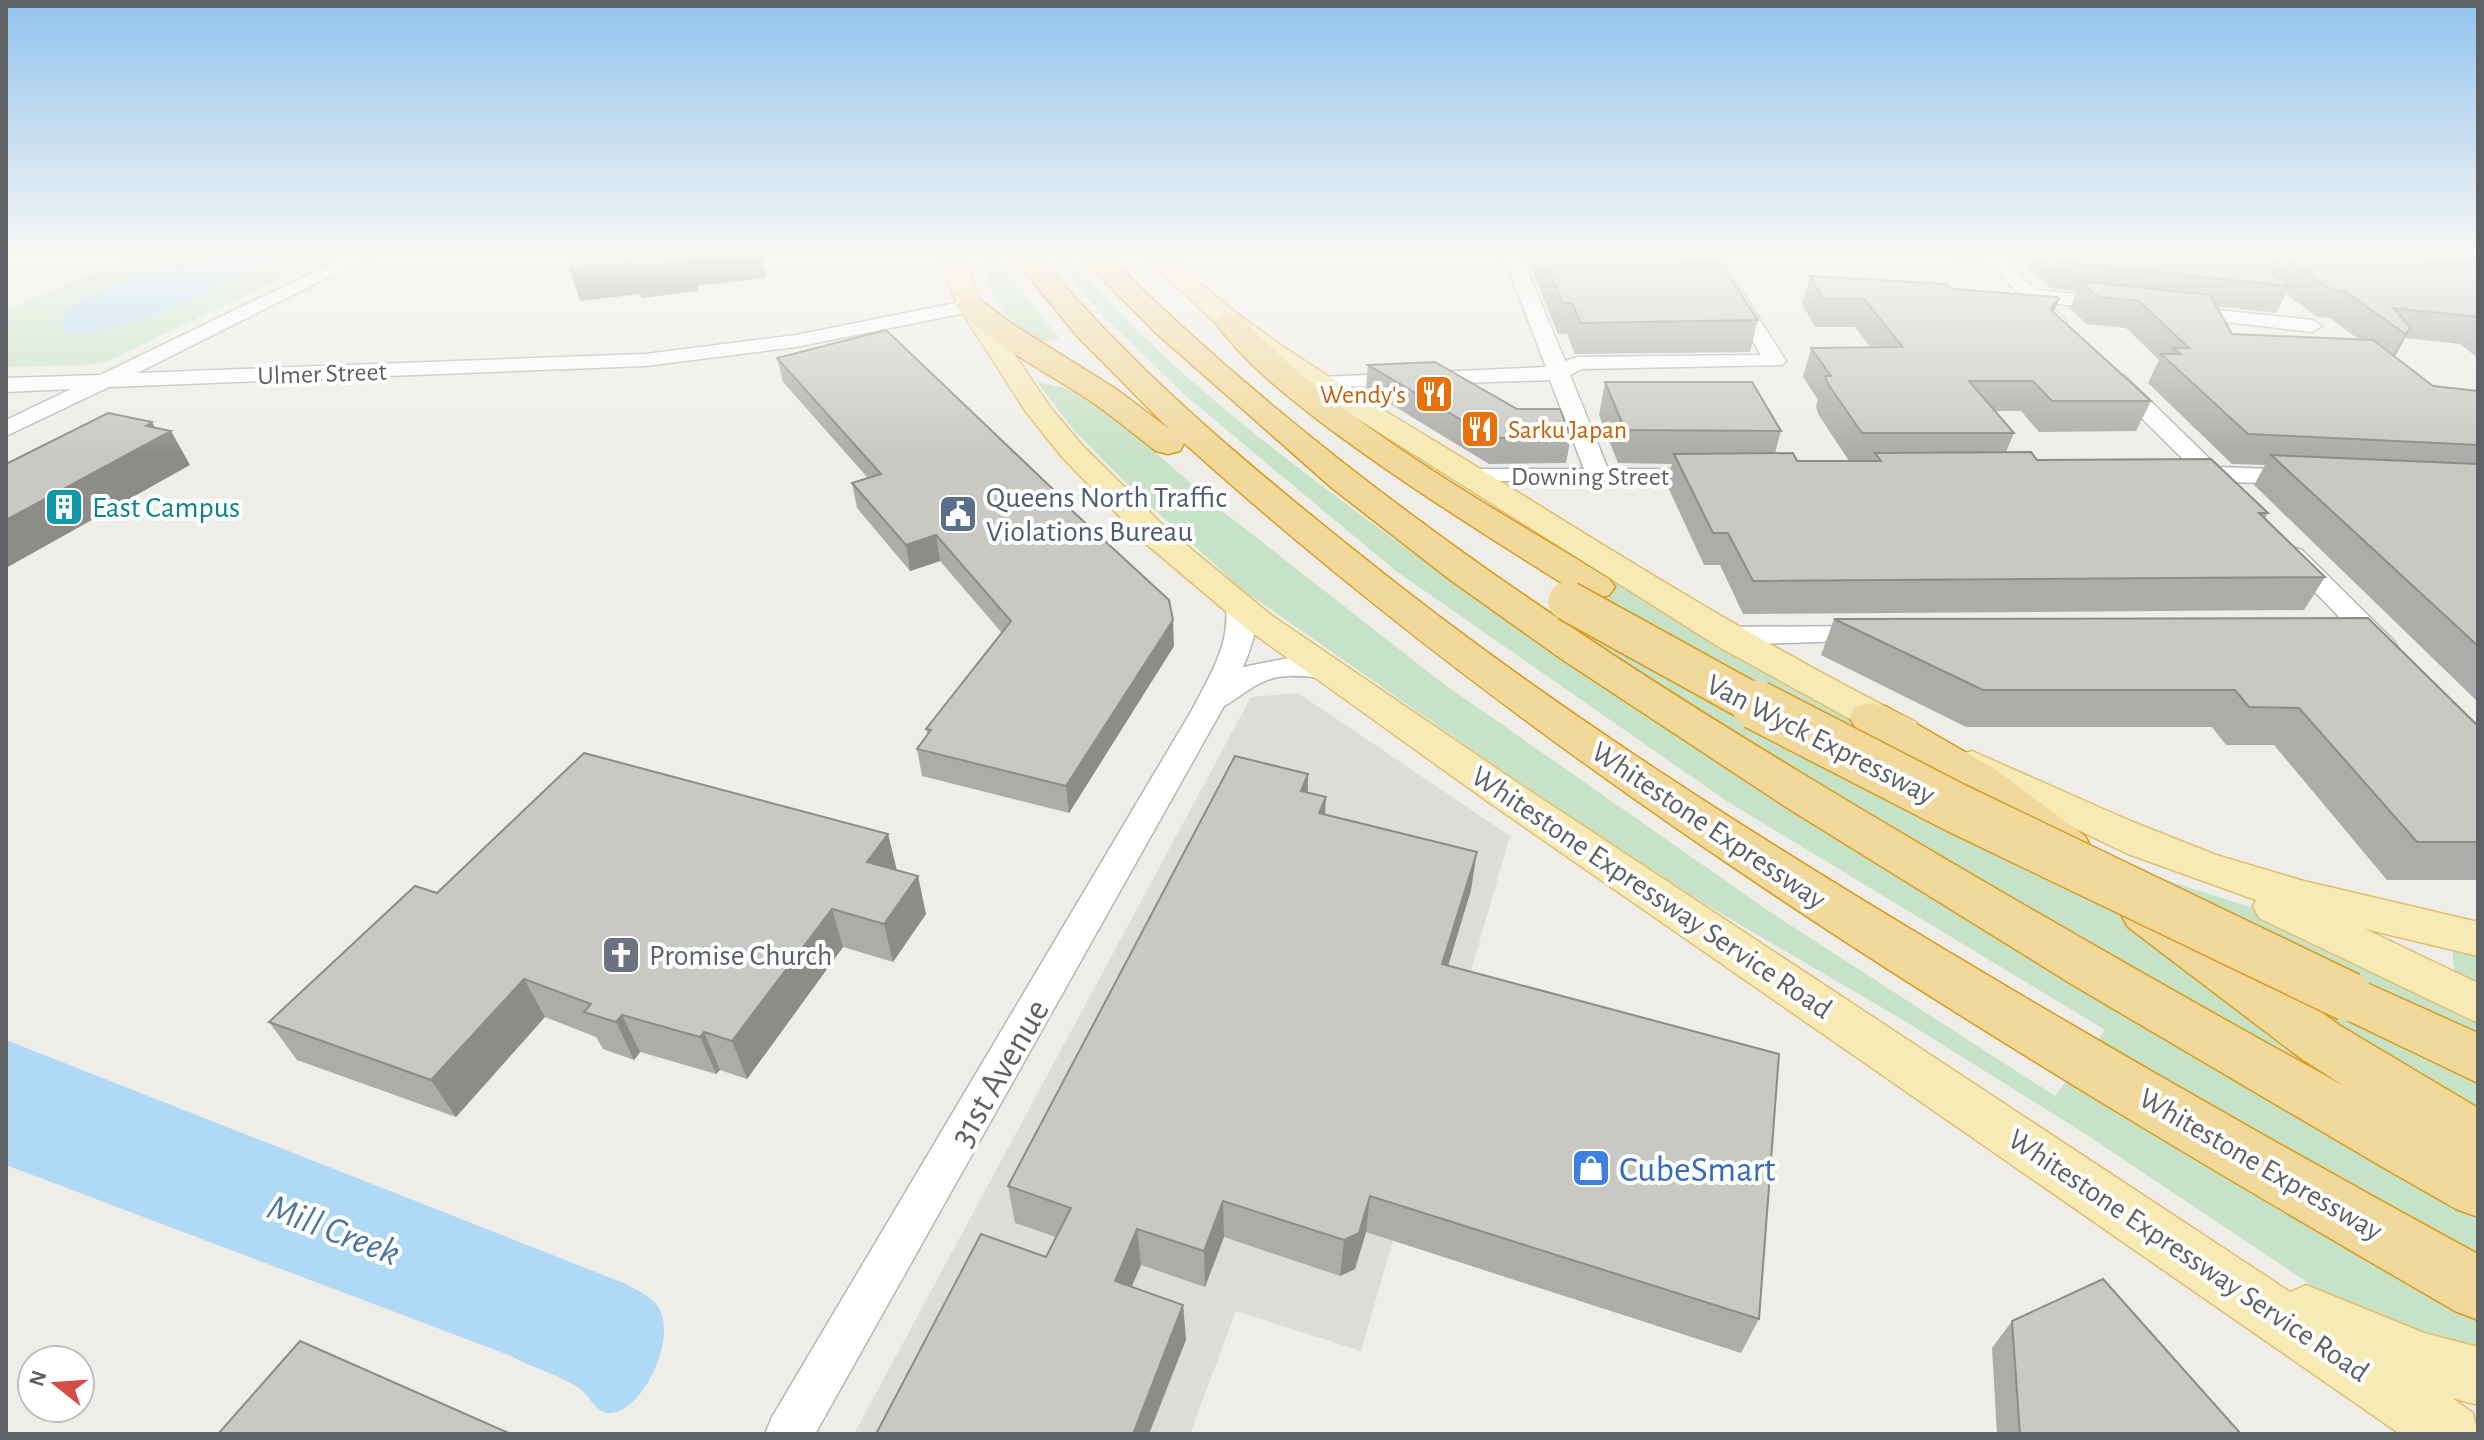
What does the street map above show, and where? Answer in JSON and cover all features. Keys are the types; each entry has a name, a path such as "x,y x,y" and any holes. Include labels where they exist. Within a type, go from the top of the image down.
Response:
{"highway":[{"path":"987,319 1105,396 1458,653"},
{"name":"Whitestone Expressway","path":"1078,319 1196,435 1341,560 1458,653 1761,860 2082,1060 2478,1289"},
{"path":"1160,319 1353,489 1565,603 1781,782 2009,921 2277,1077 2478,1189"},
{"path":"1230,322 1276,371 1362,436 1515,538 1565,603"},
{"name":"Van Wyck Expressway","path":"1565,603 1864,762 2478,1059"},
{"path":"1871,717 1943,757 2001,796 2232,979 2319,1041 2413,1102 2478,1139"}],"main road":[{"name":"Whitestone Expressway Service Road","path":"979,319 1040,412 1094,476 1164,543 1240,607 1324,670 2452,1434"},
{"path":"1227,319 1321,383 1724,636 1871,717 2478,1004"},
{"path":"2121,834 2178,858 2249,881 2478,939"},
{"path":"2175,1246 2264,1293 2349,1332 2424,1362 2478,1376"}],"street":[{"path":"6,429 232,319"},
{"name":"Ulmer Street","path":"6,385 645,360 796,341 904,319"},
{"path":"1537,319 1599,476"},
{"path":"1321,383 1558,373 1578,363 1775,361 1749,319"},
{"path":"2055,319 2073,337"},
{"path":"2250,319 2312,326 2303,319"},
{"path":"2105,369 2234,497"},
{"path":"2165,473 2328,478"},
{"name":"Downing Street","path":"1470,476 1738,475"},
{"path":"2276,538 2397,660"},
{"name":"31st Avenue","path":"789,1434 1207,710 1237,641 1240,607"},
{"path":"2335,631 2368,631"},
{"path":"1724,636 1895,634"},
{"name":"31st Avenue","path":"1207,710 1225,691 1252,673 1281,666 1324,670"}],"shaded area":[{"path":"1298,693 1510,836 1361,1351 1236,1311 1190,1434 854,1434 1251,697"}],"green space":[{"path":"6,319 195,319 108,361 89,365 6,367"},
{"path":"1010,319 1044,319 1059,338 1038,343"},
{"path":"1106,319 1126,319 1205,393 1248,428 1515,627 1605,582 1613,581 1749,663 1902,746 2389,1069 2135,870 2256,909 2478,1018 2478,1356 2338,1303 2084,1133 1908,1023 1705,904 1547,802 1243,590 1136,493 1073,429 1037,382 1066,388 1097,401 1221,510 1441,682 1776,916 2055,1096 2105,1030 1728,802 1396,571 1186,396"},
{"path":"2452,947 2478,953 2478,988 2455,977"}],"water":[{"path":"63,319 139,319 85,333 64,331"},
{"name":"Mill Creek","path":"6,1040 626,1284 654,1301 663,1318 661,1351 647,1385 624,1408 606,1413 597,1408 579,1388 511,1356 6,1165"}],"building":[{"path":"1579,319 1758,320 1581,323"},
{"path":"1880,319 2061,319 2151,401 2052,401 2033,381 1969,381 2014,433 1862,433 1828,384 1825,376 1831,376 1811,348 1903,347"},
{"path":"2158,319 2224,319 2232,334 2373,340 2433,386 2478,391 2478,445 2248,434 2161,354 2181,354 2173,348 2189,348"},
{"path":"2384,319 2403,319 2411,328 2405,334"},
{"path":"886,330 1058,494 1055,495 1169,600 1173,620 1066,786 917,749 931,730 926,729 1011,621 936,535 906,545 852,483 881,474 777,358"},
{"path":"1435,362 1517,409 1560,409 1571,437 1492,438 1368,365"},
{"path":"1605,382 1752,382 1781,431 1625,430"},
{"path":"108,413 152,422 146,426 171,431 6,520 6,464"},
{"path":"2031,452 2037,460 2211,459 2268,513 2259,513 2325,577 1753,581 1728,533 1713,533 1674,454 1793,453 1797,461 1881,461 1875,453"},
{"path":"2271,455 2478,464 2478,646"},
{"path":"2368,618 2478,726 2478,842 2417,842 2299,708 2249,707 2235,690 1983,690 1834,619"},
{"name":"Promise Church","path":"584,753 888,834 867,862 918,876 884,924 832,909 732,1041 704,1032 700,1037 622,1015 616,1022 584,1012 591,1004 524,979 431,1080 269,1022 415,886 437,893"},
{"path":"1235,756 1308,774 1301,791 1326,797 1319,813 1477,852 1442,964 1779,1054 1759,1319 1370,1196 1359,1233 1344,1240 1223,1201 1204,1251 1137,1229 1115,1281 1183,1305 1133,1434 876,1434 981,1234 1046,1257 1071,1208 1008,1186"},
{"path":"2103,1279 2241,1434 2020,1434 2012,1321"},
{"path":"300,1341 511,1434 218,1434"}],"place":[{"name":"Wendy's","path":"1434,394"},
{"name":"Sarku Japan","path":"1480,429"},
{"name":"East Campus","path":"64,507"},
{"name":"Queens North Traffic Violations Bureau","path":"958,514"},
{"name":"Promise Church","path":"621,955"},
{"name":"CubeSmart","path":"1591,1168"}]}
